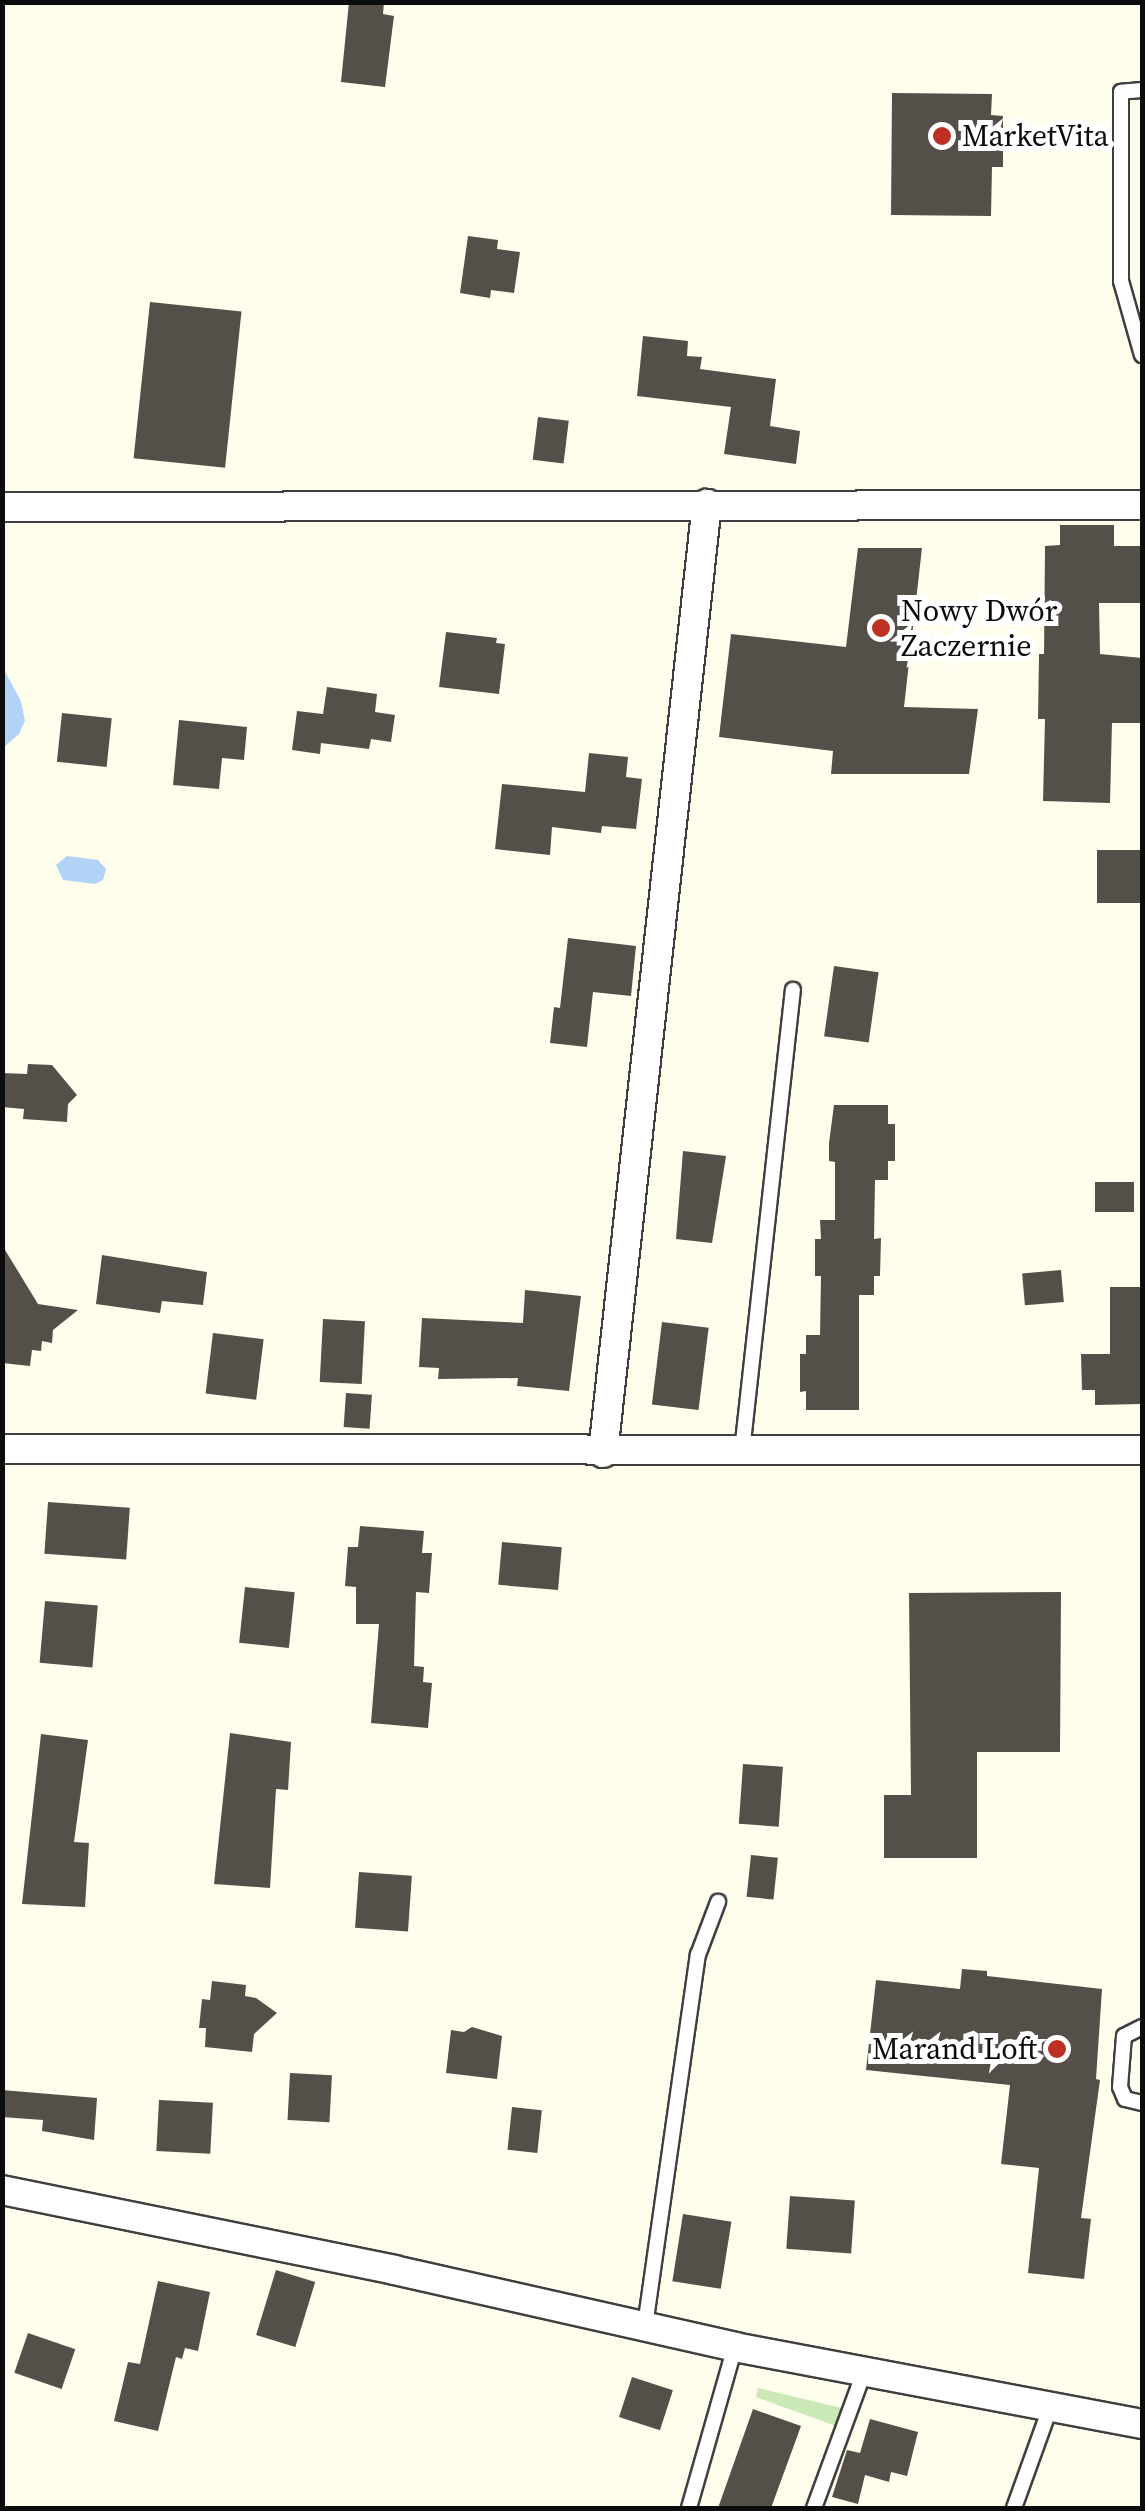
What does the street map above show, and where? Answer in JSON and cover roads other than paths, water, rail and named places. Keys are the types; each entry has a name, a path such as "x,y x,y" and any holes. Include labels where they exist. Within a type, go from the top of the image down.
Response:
{"street":[{"path":"604,1453 707,504"},
{"path":"2,507 1142,505"},
{"path":"2,1449 604,1453 1142,1450"},
{"path":"2,2190 734,2347 1142,2424"}],"lane":[{"path":"1142,90 1121,92 1122,282 1142,355"},
{"path":"742,1451 792,990"},
{"path":"645,2326 698,1955 718,1902"},
{"path":"1142,2027 1124,2036 1120,2087 1125,2099 1142,2104"},
{"path":"689,2508 734,2347"},
{"path":"814,2508 864,2372"},
{"path":"1014,2508 1051,2404"}],"water":[{"path":"3,668 21,701 25,721 19,734 3,748"},
{"path":"67,856 98,860 106,869 103,880 95,884 63,880 56,865"}],"place":[{"name":"MarketVita","path":"942,136"},
{"name":"Nowy Dwór Zaczernie","path":"881,628"},
{"name":"Marand Loft","path":"1057,2049"}]}
